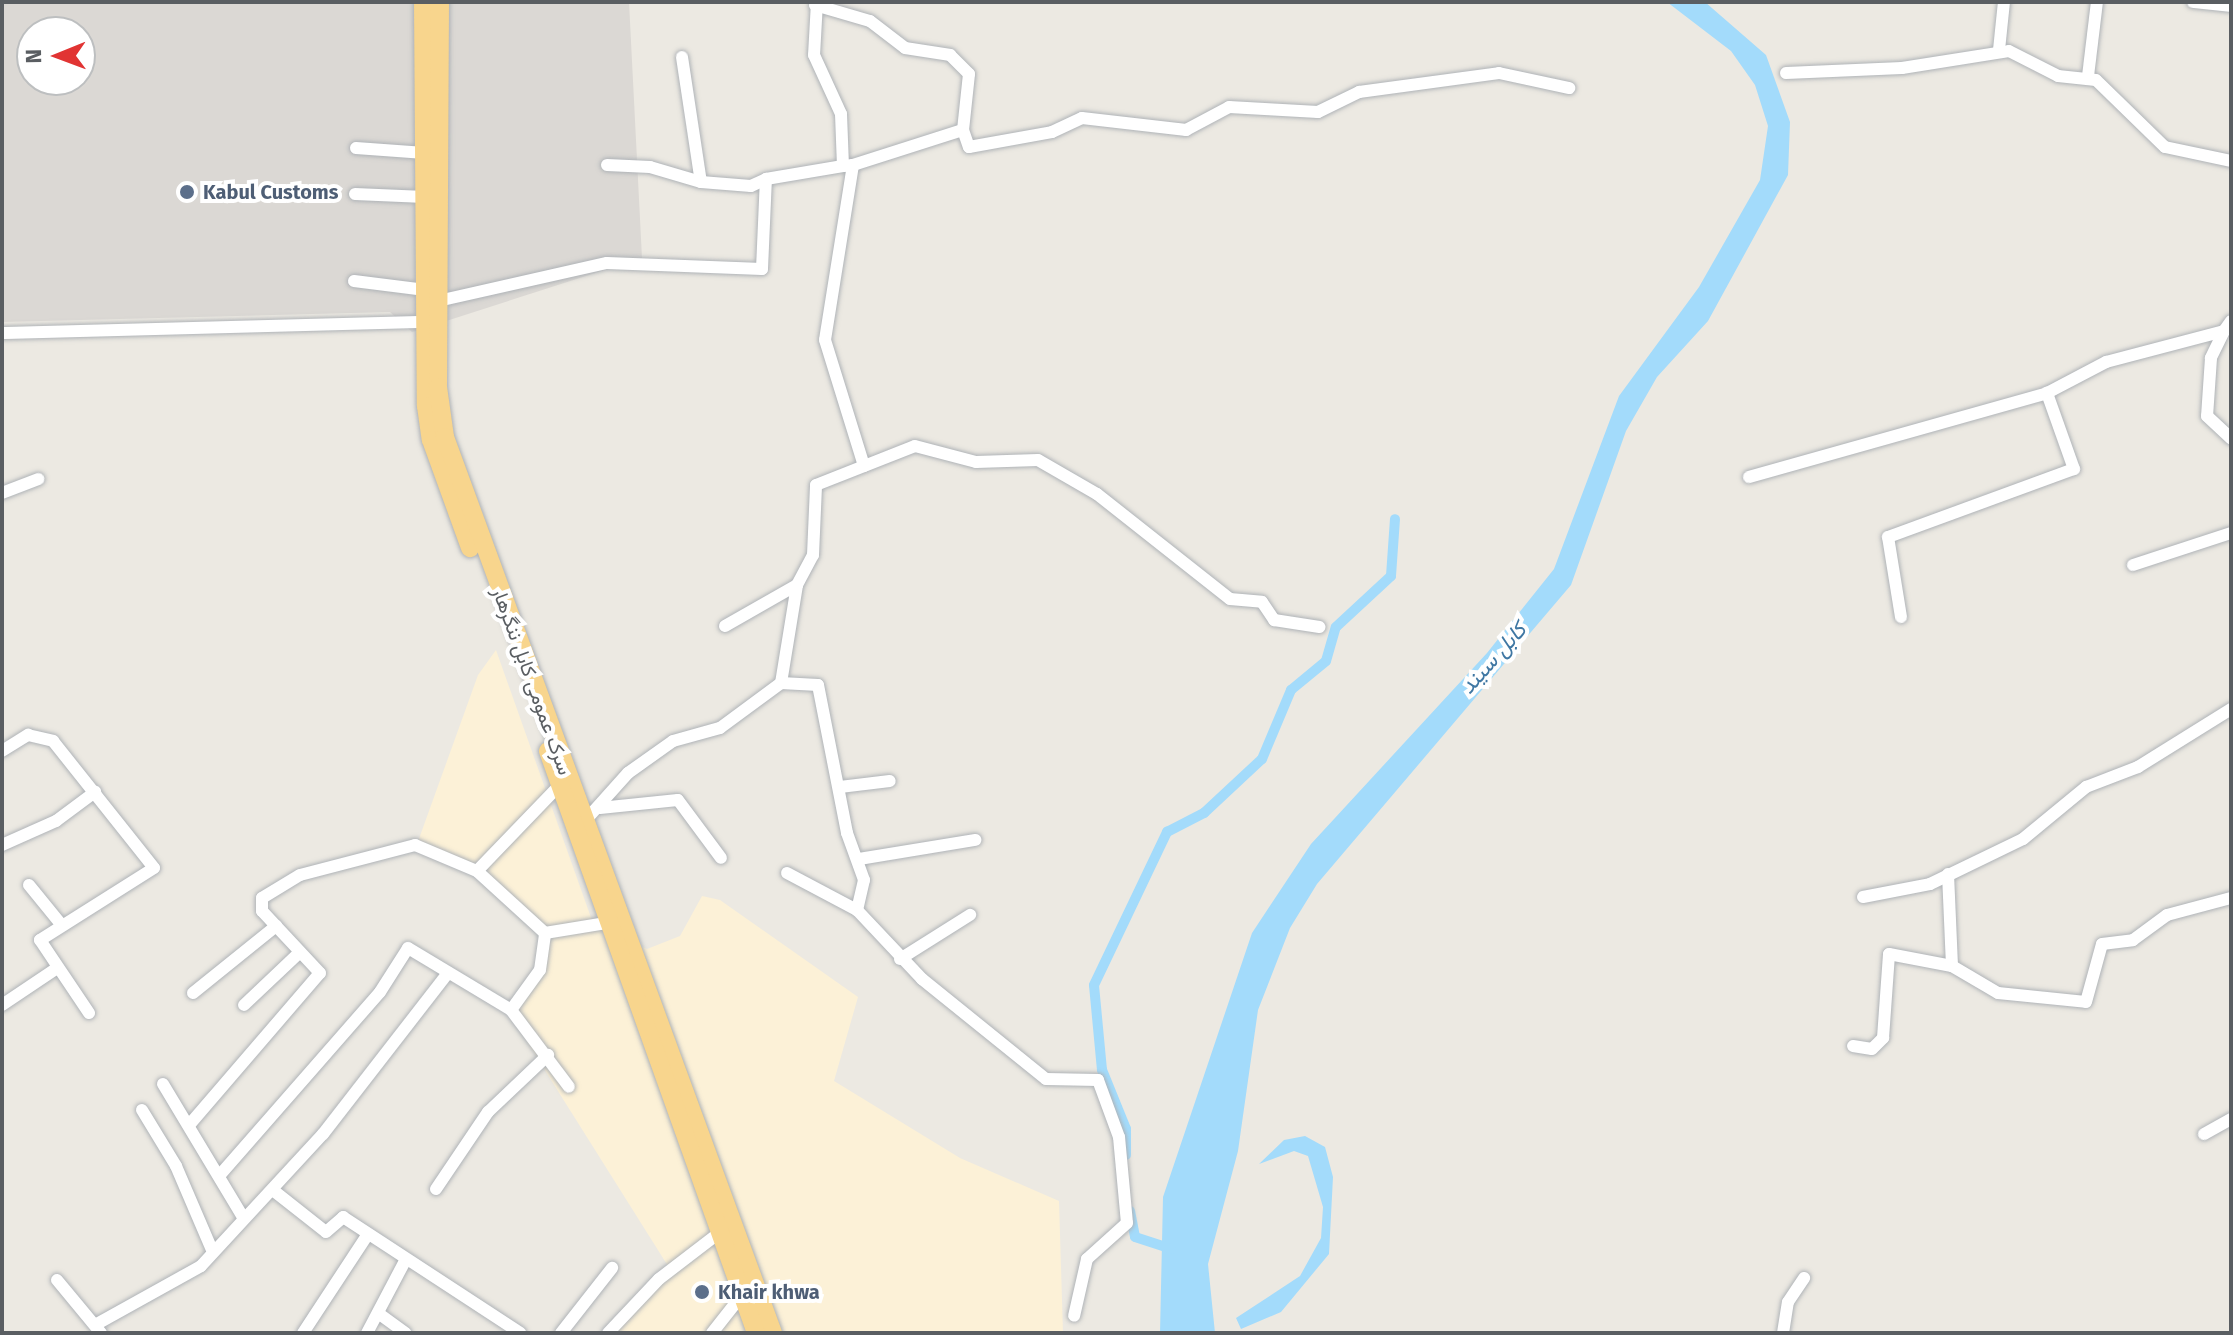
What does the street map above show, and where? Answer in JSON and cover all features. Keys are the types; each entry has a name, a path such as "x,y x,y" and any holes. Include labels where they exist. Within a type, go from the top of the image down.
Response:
{"highway":[{"name":"سرک عمومی کابل ننگرهار","path":"423,2 425,197 431,296"},
{"name":"سرک عمومی کابل ننگرهار","path":"440,2 431,296 431,440 756,1333"},
{"name":"سرک عمومی کابل ننگرهار","path":"431,322 445,437 773,1333"}],"street":[{"path":"1999,50 2004,2"},
{"path":"2088,76 2097,2"},
{"path":"2193,2 2231,6"},
{"path":"864,466 825,340 848,165 841,114 814,55 816,4 850,11 905,48 950,55 969,74 963,130 969,147 1052,132 1082,118 1186,130 1229,107 1318,112 1359,92 1499,73 1569,88"},
{"path":"1786,73 1932,64 1999,50 2058,76 2088,76 2165,147 2231,161"},
{"path":"682,57 701,182"},
{"path":"607,165 650,167 701,182 751,186 766,179 848,165 963,130"},
{"path":"356,148 425,153"},
{"path":"354,281 431,296 607,263 762,269 766,179"},
{"path":"355,194 425,197"},
{"path":"2,333 431,322"},
{"path":"1749,477 2047,393 2106,362 2228,326"},
{"path":"2228,326 2211,358 2207,416 2231,438"},
{"path":"1901,617 1888,537 2074,469 2047,393"},
{"path":"781,683 797,585 813,555 816,485 915,446 976,462 1038,460 1097,494 1210,587 1230,599 1262,602 1274,620 1319,627"},
{"path":"2,493 38,479"},
{"path":"2133,565 2231,533"},
{"path":"725,626 797,585"},
{"path":"584,822 600,808 628,773 662,749 720,728 781,683 818,685 847,833 859,859 864,880 857,910"},
{"path":"1863,897 1948,874 2023,839 2086,787 2138,767 2231,709"},
{"path":"2,751 28,735 53,741 154,868 60,923 40,940 89,1013"},
{"path":"840,787 890,781"},
{"path":"477,871 557,788"},
{"path":"2,845 56,821 95,792"},
{"path":"600,808 678,800 721,858"},
{"path":"859,859 975,840"},
{"path":"190,1124 320,973 298,954 259,903 300,875 415,845 477,871 545,933"},
{"path":"787,873 857,910 900,959 1046,1079 1098,1080 1119,1137 1127,1223 1087,1259 1074,1316"},
{"path":"1948,874 1952,966"},
{"path":"29,885 60,923"},
{"path":"1853,1046 1872,1049 1883,1038 1889,954 1952,966 1998,993 2086,1002 2102,944 2133,940 2167,915 2231,898"},
{"path":"900,959 970,915"},
{"path":"545,933 606,923"},
{"path":"193,993 276,926"},
{"path":"511,1010 540,970 545,933"},
{"path":"219,1176 380,992 408,948 511,1010 548,1055 569,1087"},
{"path":"244,1005 298,954"},
{"path":"2,1005 57,968"},
{"path":"57,1280 98,1329 201,1266 212,1250 274,1191 448,973"},
{"path":"436,1189 496,1103 548,1055"},
{"path":"163,1084 190,1124 244,1219"},
{"path":"142,1110 176,1166 212,1250"},
{"path":"2204,1134 2231,1119"},
{"path":"274,1191 326,1232 343,1217 366,1237 511,1331"},
{"path":"608,1333 659,1279 719,1233"},
{"path":"303,1333 366,1237"},
{"path":"367,1333 405,1261"},
{"path":"561,1333 612,1268"},
{"path":"1783,1333 1788,1302 1804,1278"},
{"path":"712,1333 742,1295"},
{"path":"378,1313 406,1333"}],"shaded area":[{"path":"2,2 629,2 642,258 412,332 390,312 2,322"},
{"path":"496,650 594,926 647,949 680,936 702,896 720,900 858,997 834,1081 960,1158 1059,1201 1063,1333 611,1333 668,1266 512,1018 544,970 542,934 477,871 416,847 478,675"}],"water":[{"name":"کابل سيند","path":"1667,2 1705,2 1766,55 1790,122 1788,175 1708,321 1657,377 1626,431 1571,585 1317,884 1290,928 1258,1010 1238,1151 1208,1264 1215,1333 1160,1333 1163,1197 1252,933 1311,844 1487,653 1554,569 1619,396 1699,287 1760,180 1768,126 1755,85 1731,51"},
{"path":"1305,1136 1325,1147 1333,1177 1329,1254 1281,1312 1241,1329 1236,1318 1300,1276 1321,1238 1323,1207 1308,1156 1294,1151 1259,1164 1284,1140"}],"waterway":[{"path":"1126,1155 1126,1129 1102,1070 1094,985 1167,832 1204,813 1262,759 1291,690 1326,661 1336,627 1391,576 1395,519"},
{"path":"1130,1211 1135,1237 1171,1249"}],"place":[{"name":"Kabul Customs","path":"187,192"},
{"name":"Khair khwa","path":"702,1292"}]}
